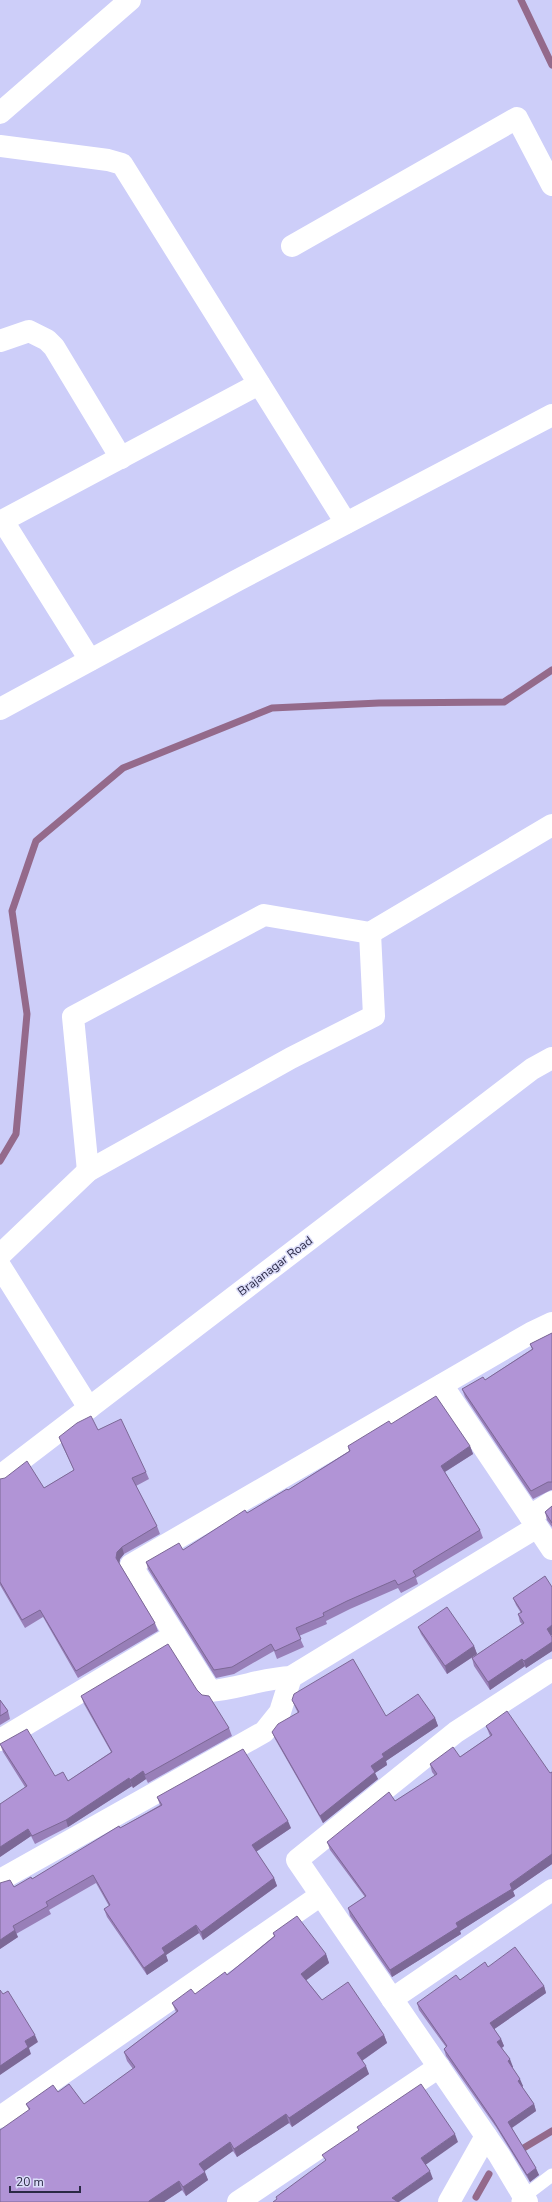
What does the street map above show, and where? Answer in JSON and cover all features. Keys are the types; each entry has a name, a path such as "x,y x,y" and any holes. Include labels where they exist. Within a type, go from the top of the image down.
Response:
{"street":[{"path":"0,113 130,0"},
{"path":"292,246 517,118 552,185"},
{"path":"0,146 108,160 122,164 346,523"},
{"path":"0,341 29,331 47,340 54,347 121,458"},
{"path":"90,660 2,522 259,384"},
{"path":"0,709 346,523 552,415"},
{"path":"88,1171 73,1017 264,915 370,933 552,825"},
{"path":"0,1255 88,1171 291,1058 374,1016 370,933"},
{"name":"Brajanagar Road","path":"0,1476 532,1069 552,1058"},
{"path":"0,1266 89,1408"},
{"path":"552,1323 531,1332 131,1565 210,1691 227,1690 271,1678 291,1677 533,1521 552,1502"},
{"path":"442,1385 552,1549"},
{"path":"0,1740 175,1635"},
{"path":"522,2200 486,2136 297,1860 456,1732 552,1670"},
{"path":"0,1880 264,1732 280,1712 291,1677"},
{"path":"392,1999 552,1890"},
{"path":"0,2117 321,1895"},
{"path":"238,2202 439,2067"},
{"path":"449,2202 486,2136"}],"lane":[{"path":"522,2200 552,2174"}],"building":[{"path":"552,1333 552,1482 548,1482 531,1491 462,1389 483,1377 485,1380 533,1349 530,1344"},
{"path":"436,1396 470,1446 441,1466 480,1530 413,1571 416,1576 398,1585 395,1580 347,1601 323,1613 324,1616 296,1628 301,1639 275,1651 271,1644 232,1667 214,1670 146,1562 179,1543 183,1550 245,1510 247,1513 287,1489 288,1490 350,1451 348,1446 389,1421 391,1424"},
{"path":"91,1416 98,1430 121,1419 146,1472 132,1478 157,1526 122,1547 117,1552 116,1558 155,1623 76,1671 40,1610 22,1620 0,1582 0,1479 5,1478 27,1461 44,1488 74,1470 59,1437 77,1423"},
{"path":"552,1506 552,1523 545,1512"},
{"path":"545,1576 552,1587 552,1625 547,1629 552,1637 552,1642 524,1661 522,1659 488,1682 472,1658 524,1623 518,1614 522,1612 513,1598"},
{"path":"447,1607 474,1646 445,1666 418,1627"},
{"path":"168,1644 197,1690 202,1695 209,1696 229,1728 145,1775 143,1771 130,1780 129,1778 66,1820 32,1836 28,1829 0,1847 0,1804 27,1786 0,1744 27,1729 55,1776 63,1772 68,1781 112,1752 81,1696"},
{"path":"353,1659 386,1716 418,1694 435,1718 382,1754 384,1757 371,1766 375,1772 320,1816 272,1732 278,1724 299,1712 292,1700 294,1694"},
{"path":"0,1700 8,1711 0,1716"},
{"path":"507,1711 550,1773 552,1772 552,1854 510,1884 512,1889 456,1923 458,1927 390,1970 348,1908 366,1896 327,1842 389,1792 395,1801 437,1774 430,1764 453,1747 460,1757 492,1735 486,1726"},
{"path":"243,1749 288,1821 252,1845 274,1878 201,1932 196,1925 162,1948 165,1953 144,1968 104,1909 110,1905 93,1875 46,1902 48,1906 13,1926 15,1930 0,1940 0,1883 10,1880 14,1887 31,1877 32,1879 119,1826 120,1828 162,1805 157,1797"},
{"path":"297,1916 326,1954 301,1974 322,2000 348,1982 384,2035 357,2053 366,2066 289,2118 286,2114 234,2149 230,2142 199,2164 205,2172 183,2187 179,2181 149,2202 0,2202 0,2130 30,2109 26,2104 53,2085 58,2092 69,2084 84,2104 135,2067 124,2052 178,2011 172,2003 191,1989 195,1994 225,1972 227,1975 275,1936 273,1933"},
{"path":"515,1947 544,1986 490,2023 501,2039 497,2042 510,2059 508,2061 520,2079 518,2081 534,2104 508,2122 536,2168 527,2175 493,2120 444,2049 447,2046 417,2003 456,1975 460,1980 485,1962 488,1967"},
{"path":"0,1990 3,1994 8,1991 35,2035 25,2041 28,2047 0,2066"},
{"path":"421,2084 455,2134 421,2158 430,2171 392,2198 398,2202 273,2202 277,2199 276,2197 326,2160 322,2155 359,2130 357,2127"}],"waterway":[{"path":"521,0 552,65"},
{"path":"0,1161 16,1134 27,1014 12,911 36,841 123,768 272,708 379,703 504,702 552,670"},
{"path":"517,2152 552,2131"},
{"path":"476,2197 489,2174"}]}
